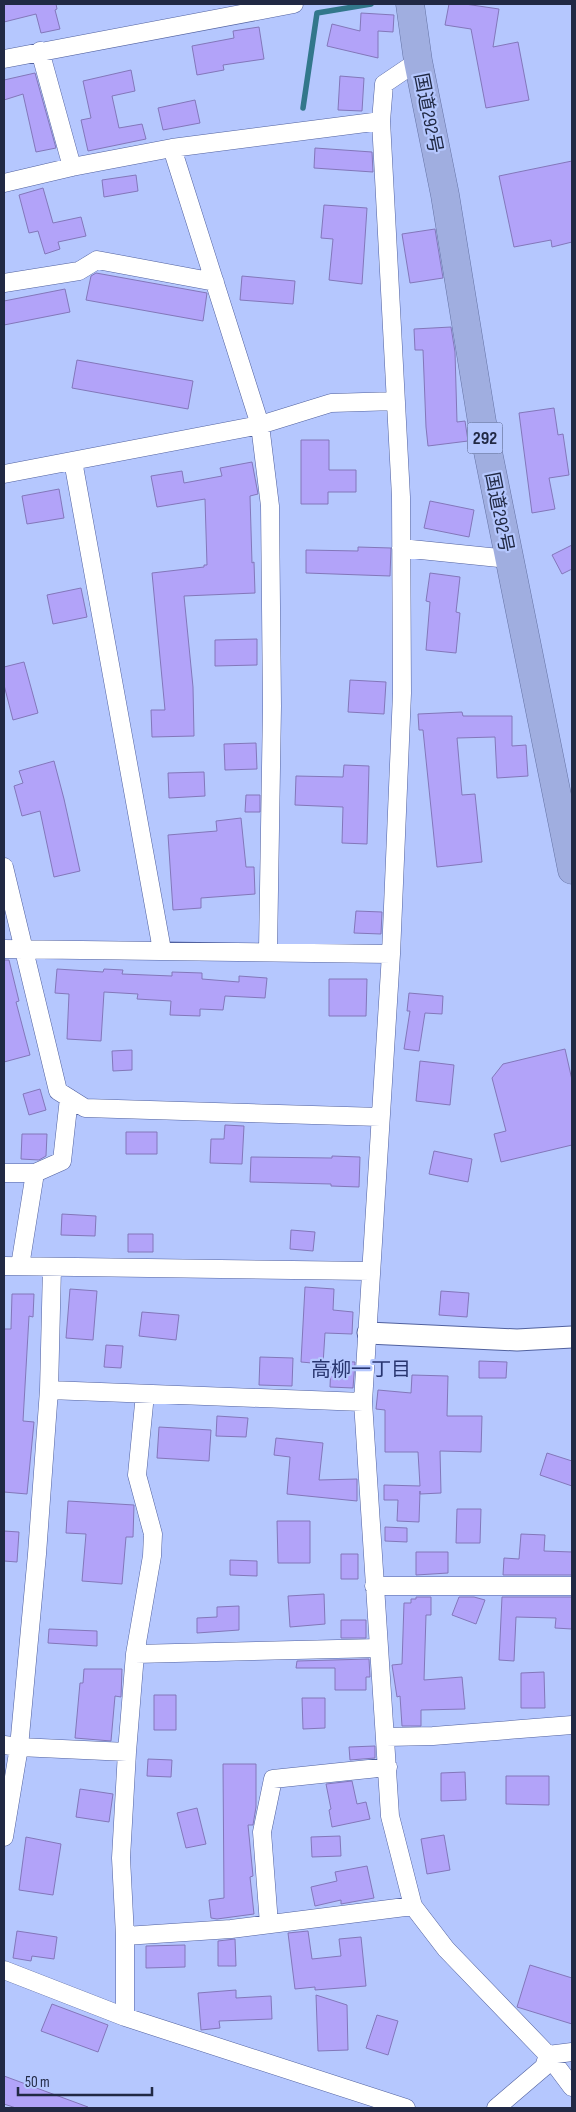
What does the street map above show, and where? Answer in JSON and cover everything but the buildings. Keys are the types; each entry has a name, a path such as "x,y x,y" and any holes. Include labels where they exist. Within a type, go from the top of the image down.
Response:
{"highway":[{"name":"国道292号","path":"410,4 418,61 445,195 482,422 572,870"}],"street":[{"path":"4,59 235,9 294,4"},
{"path":"40,51 72,167"},
{"path":"418,61 384,84 381,122 396,401 401,548 402,693 391,954 363,1402 390,1816 413,1906 446,1949 548,2055 572,2087"},
{"path":"4,183 72,167 172,148 381,122"},
{"path":"172,148 260,425 270,506 272,706 268,951"},
{"path":"4,283 79,271 97,260 215,282"},
{"path":"4,474 260,425 331,403 396,401"},
{"path":"73,461 162,950"},
{"path":"401,548 509,559"},
{"path":"4,867 58,1091 85,1108 380,1117"},
{"path":"4,949 391,954"},
{"path":"4,1173 35,1173 62,1161 69,1098"},
{"path":"35,1173 12,1266 370,1271"},
{"path":"4,1837 11,1746 37,1554 48,1390 52,1267"},
{"path":"368,1333 517,1340 572,1337"},
{"path":"48,1390 363,1402"},
{"path":"125,2017 125,1936 120,1858 135,1654 152,1556 153,1534 137,1475 145,1394"},
{"path":"374,1586 572,1586"},
{"path":"135,1654 378,1648"},
{"path":"386,1737 433,1736 572,1725"},
{"path":"11,1746 127,1752"},
{"path":"269,1924 262,1832 273,1779 388,1767"},
{"path":"125,1936 231,1929 413,1906"},
{"path":"4,1970 125,2017 406,2108"},
{"path":"548,2055 572,2052"},
{"path":"496,2108 544,2067 548,2055"}],"waterway":[{"path":"303,108 317,13 371,4"}],"district":[{"name":"高柳一丁目","path":"361,1369"}]}
